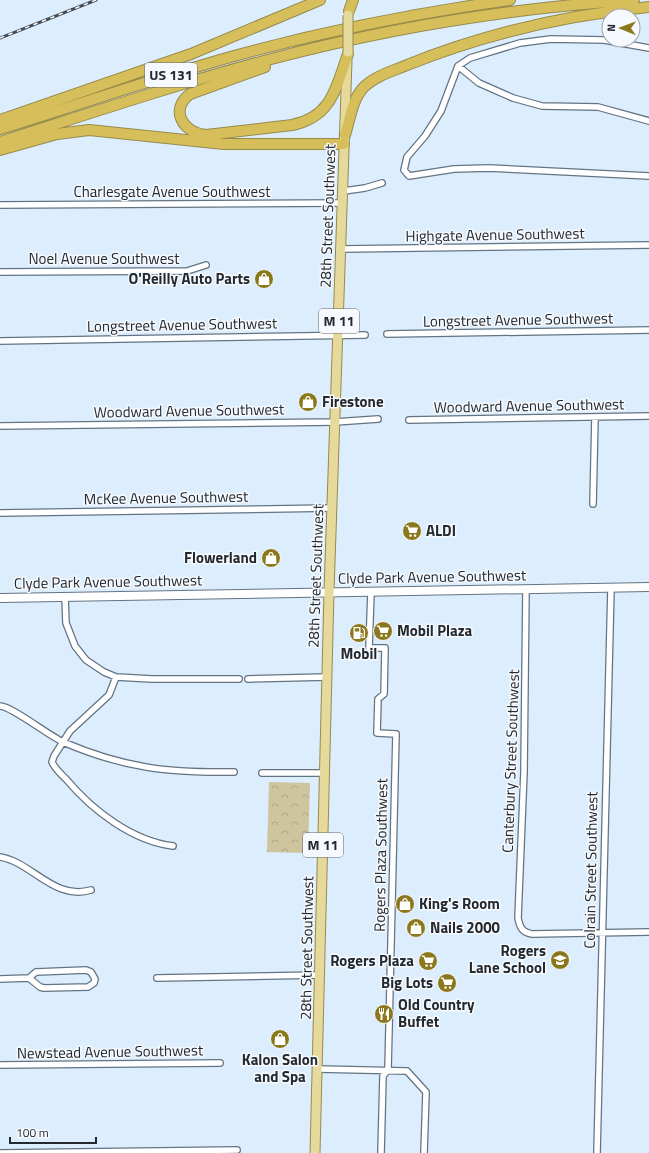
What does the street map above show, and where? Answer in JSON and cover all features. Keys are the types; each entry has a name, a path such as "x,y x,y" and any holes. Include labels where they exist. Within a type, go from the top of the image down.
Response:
{"highway":[{"path":"0,120 191,54 320,0"},
{"path":"349,13 353,0"},
{"path":"422,14 466,0"},
{"name":"US 131","path":"0,129 239,55 344,29 422,14 510,0"},
{"name":"US 131","path":"0,142 225,72 311,49 445,22 532,10 634,0"},
{"path":"0,150 57,134 89,130 224,144 344,139 355,102 360,92 370,82 386,74 452,49 510,31 567,18 649,7"},
{"path":"311,49 190,94 184,99 180,109 184,124 193,132 206,135 292,125 305,122 317,115 329,102 335,90 348,53"}],"main road":[{"name":"28th Street Southwest","path":"315,1153 329,592 344,191 344,139 349,0"},
{"name":"Clyde Park Avenue Southwest","path":"0,598 649,587"}],"street":[{"path":"649,48 604,40 551,39 520,43 470,58 458,66 441,111 425,136 404,162 406,174 409,176 454,170 489,168 649,176"},
{"path":"458,66 479,83 513,98 542,106 598,107 649,121"},
{"path":"344,191 365,188 382,183"},
{"name":"Charlesgate Avenue Southwest","path":"0,205 343,203"},
{"name":"Highgate Avenue Southwest","path":"342,249 649,245"},
{"name":"Noel Avenue Southwest","path":"0,272 187,271 206,265"},
{"name":"Longstreet Avenue Southwest","path":"387,334 649,330"},
{"name":"Longstreet Avenue Southwest","path":"0,340 365,335"},
{"path":"593,504 595,416"},
{"name":"Woodward Avenue Southwest","path":"409,420 649,416"},
{"name":"Woodward Avenue Southwest","path":"0,426 335,422 378,419"},
{"name":"McKee Avenue Southwest","path":"0,513 333,508"},
{"name":"Colrain Street Southwest","path":"597,1153 611,588"},
{"name":"Canterbury Street Southwest","path":"526,589 524,772 518,918 520,928 524,932 532,934 602,932"},
{"name":"Rogers Plaza Southwest","path":"371,592 369,648 385,648 384,694 378,698 377,733 396,734 388,1070 383,1076 381,1153"},
{"path":"65,596 66,622 75,646 86,660 104,672 116,677 152,679 239,679"},
{"path":"116,677 112,690 104,701 78,722 63,741 53,757 52,762 81,795 101,812 126,829 158,844 173,846"},
{"path":"248,679 327,677"},
{"path":"0,706 12,709 32,724 63,741 112,760 133,766 163,771 234,772"},
{"path":"262,773 325,773"},
{"path":"0,857 12,860 48,883 60,888 77,892 91,890"},
{"path":"602,932 649,932"},
{"path":"0,979 29,978 36,972 86,970 91,972 95,979 94,983 88,987 44,988 40,987 29,978"},
{"path":"157,978 319,975"},
{"name":"Newstead Avenue Southwest","path":"0,1065 220,1063"},
{"path":"318,1069 407,1071 426,1092 424,1153"},
{"path":"0,1153 237,1150"}],"green space":[{"path":"269,782 310,783 308,853 267,852"}],"railway":[{"path":"0,38 96,0"}],"place":[{"name":"O'Reilly Auto Parts","path":"264,279"},
{"name":"Firestone","path":"308,402"},
{"name":"ALDI","path":"412,531"},
{"name":"Flowerland","path":"271,558"},
{"name":"Mobil Plaza","path":"383,631"},
{"name":"Mobil","path":"359,633"},
{"name":"King's Room","path":"405,904"},
{"name":"Nails 2000","path":"416,928"},
{"name":"Rogers Lane School","path":"560,960"},
{"name":"Rogers Plaza","path":"428,961"},
{"name":"Big Lots","path":"447,983"},
{"name":"Old Country Buffet","path":"384,1014"},
{"name":"Kalon Salon and Spa","path":"280,1039"}]}
